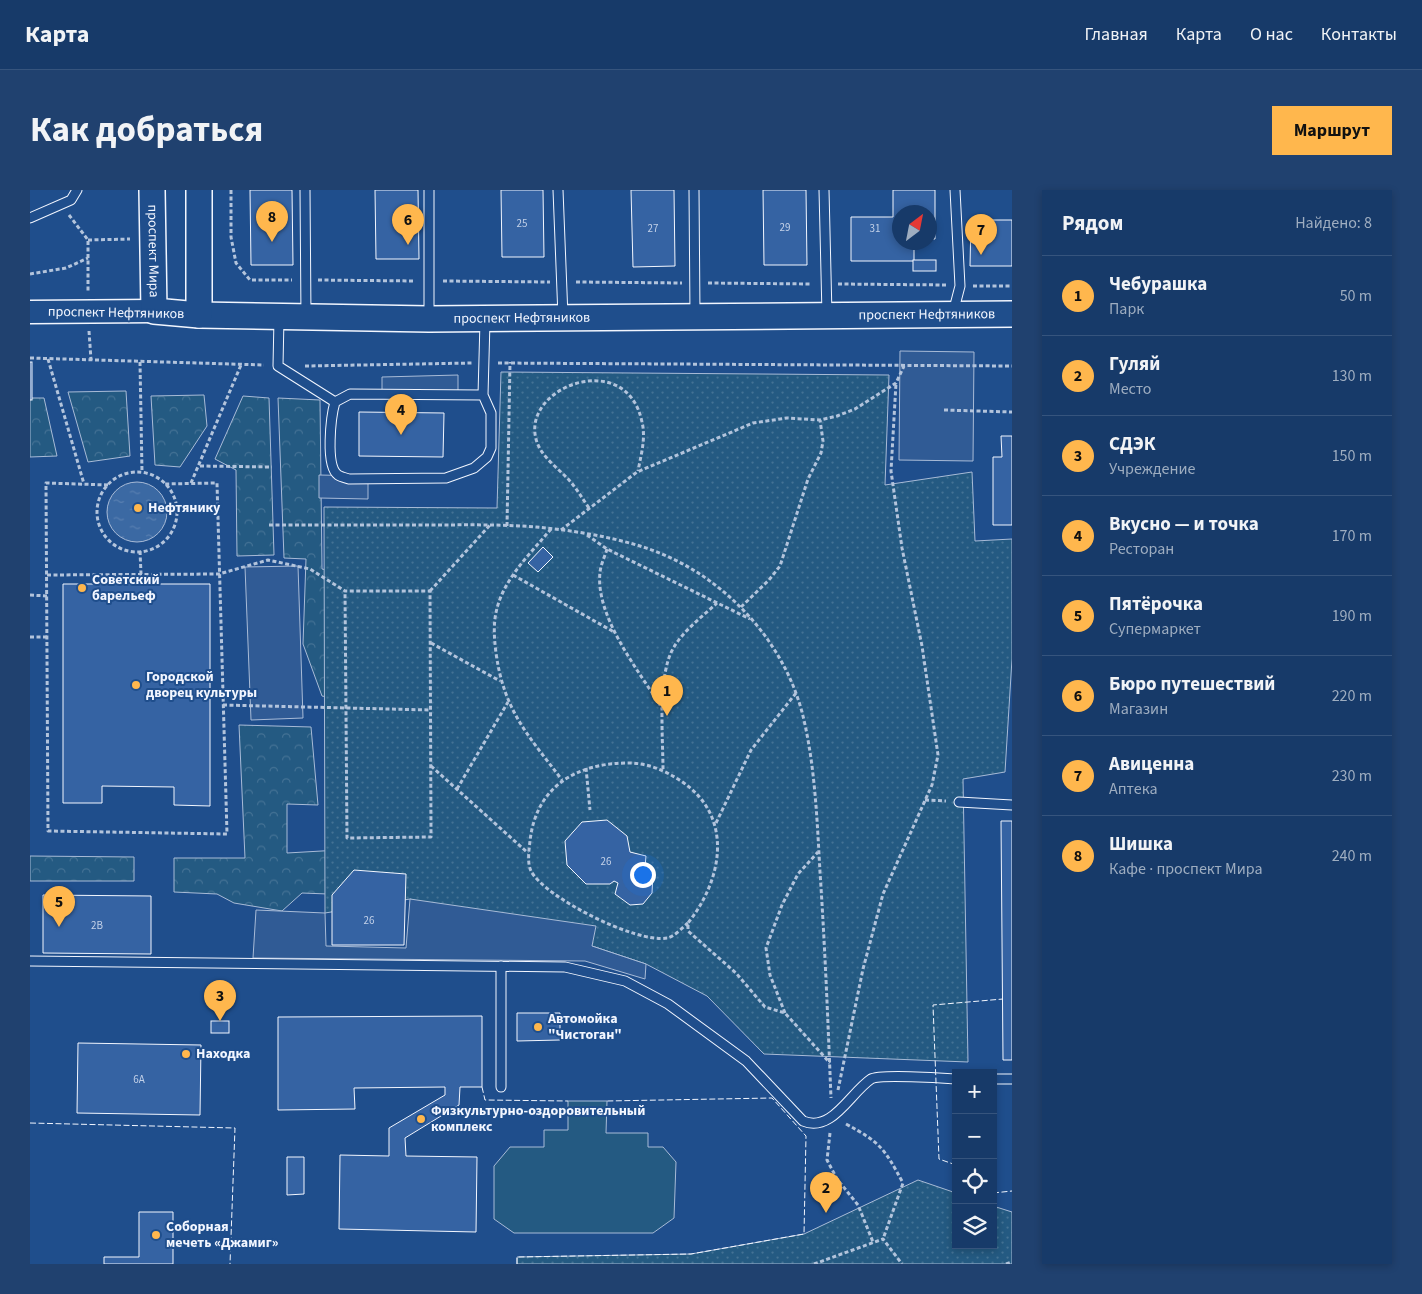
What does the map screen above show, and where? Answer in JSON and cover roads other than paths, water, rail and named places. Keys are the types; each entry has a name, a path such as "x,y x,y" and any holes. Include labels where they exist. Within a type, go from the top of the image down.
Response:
{"main road":[{"name":"проспект Мира","path":"152,190 154,311"},
{"path":"199,190 199,315"},
{"name":"проспект Нефтяников","path":"154,311 199,315 430,319 1012,314"}],"street":[{"name":"проспект Нефтяников","path":"30,312 154,311"}],"lane":[{"path":"30,218 71,200 76,190"},
{"path":"304,190 306,316"},
{"path":"429,190 430,319"},
{"path":"558,190 563,319"},
{"path":"694,190 695,318"},
{"path":"824,190 827,317"},
{"path":"953,314 960,286 955,190"},
{"path":"279,316 278,366 335,402"},
{"path":"483,395 350,394 335,402 330,418 332,467 338,476 349,480 446,478 474,468 487,457 491,448 491,413 483,395 485,318"},
{"path":"959,802 1012,805"},
{"path":"30,961 565,967 625,982 668,1004 746,1061 802,1121 809,1124 818,1123 832,1116 858,1089 873,1078 952,1079"},
{"path":"501,966 501,1087"},
{"path":"997,1079 1012,1080"}],"water":[{"path":"131,482 143,482 159,490 165,500 167,512 165,524 159,534 143,542 131,542 115,534 107,518 107,506 115,490"}],"place":[{"name":"Шишка","path":"272,242"},
{"name":"Бюро путешествий","path":"408,245"},
{"name":"Авиценна","path":"981,255"},
{"name":"Вкусно — и точка","path":"401,435"},
{"name":"Нефтянику","path":"138,508"},
{"name":"Советский барельеф","path":"82,588"},
{"name":"Городской дворец культуры","path":"136,685"},
{"name":"Чебурашка","path":"667,716"},
{"name":"Пятёрочка","path":"59,927"},
{"name":"СДЭК","path":"220,1021"},
{"name":"Автомойка \"Чистоган\"","path":"538,1027"},
{"name":"Находка","path":"186,1054"},
{"name":"Физкультурно-оздоровительный комплекс","path":"421,1119"},
{"name":"Гуляй","path":"826,1213"},
{"name":"Соборная мечеть «Джамиг»","path":"156,1235"}]}
